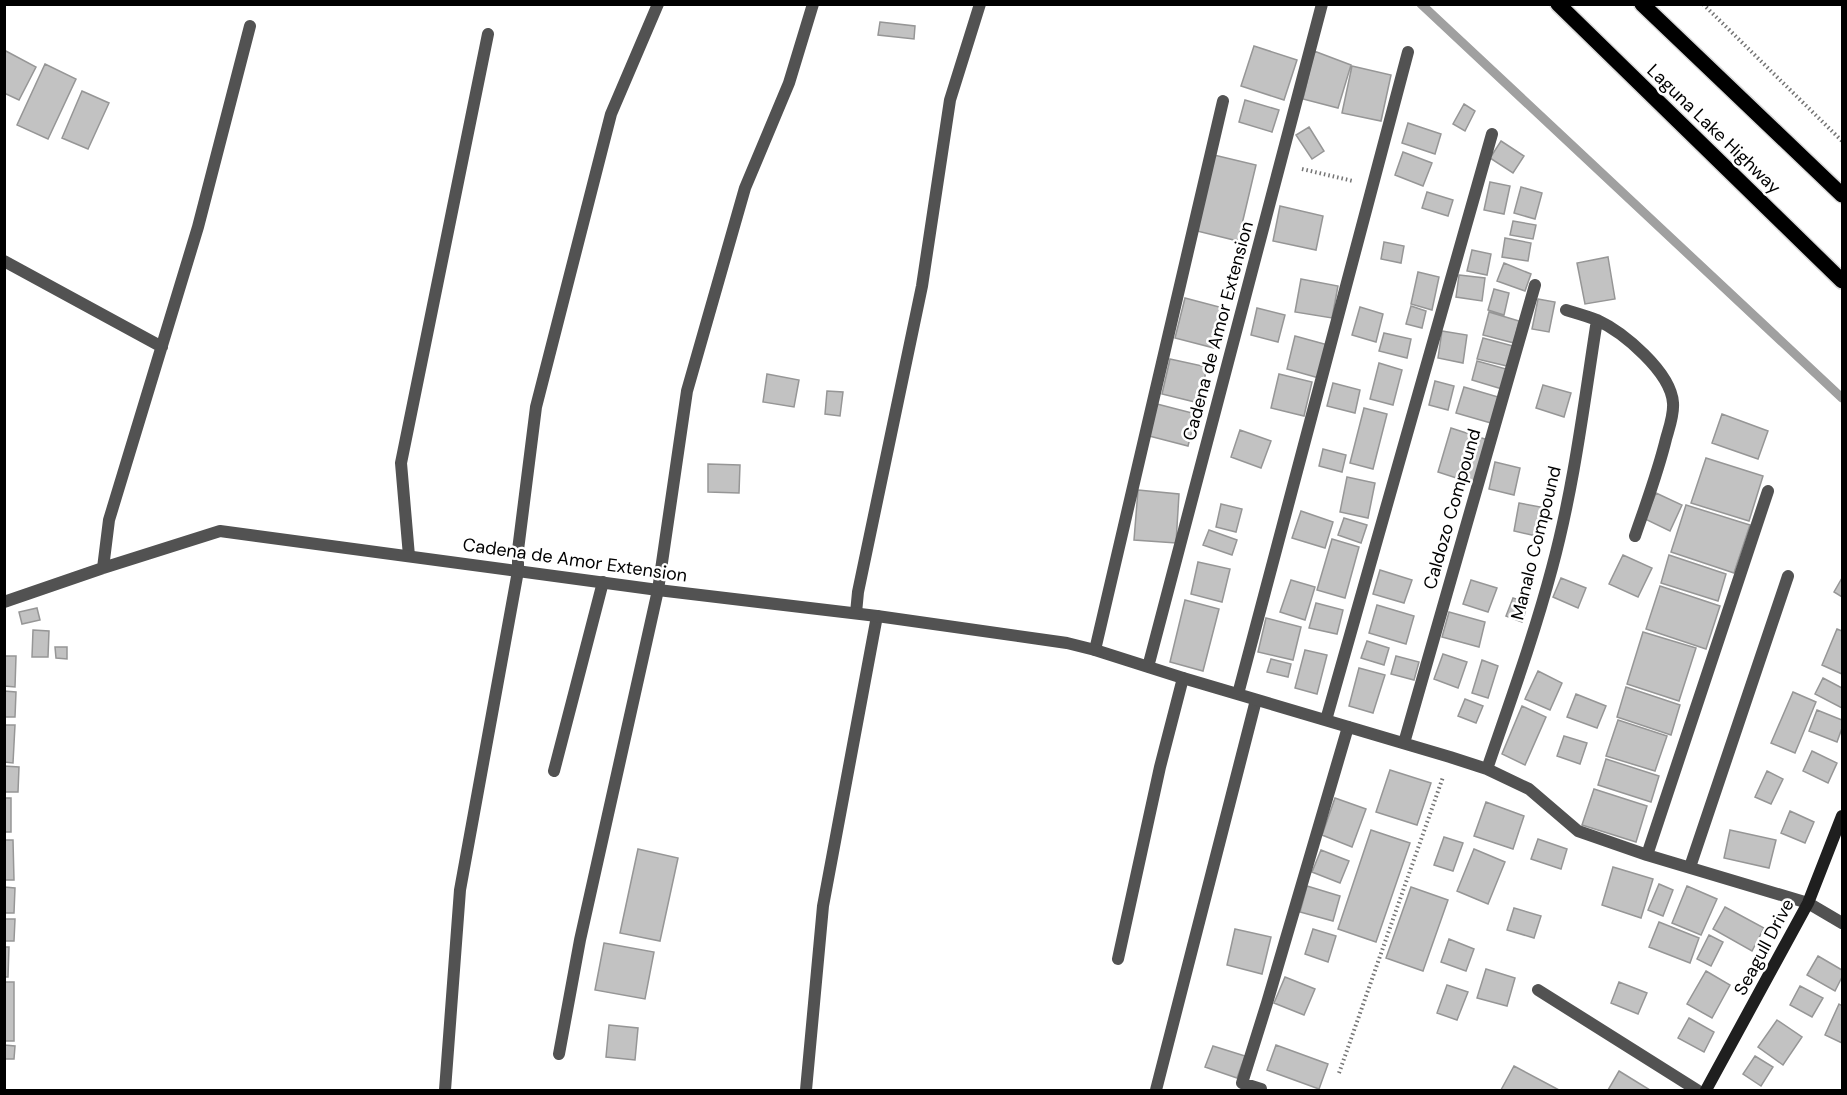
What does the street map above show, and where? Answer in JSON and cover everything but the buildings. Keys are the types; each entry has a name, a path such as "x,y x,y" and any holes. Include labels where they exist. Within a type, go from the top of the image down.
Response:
{"main road":[{"name":"Laguna Lake Highway","path":"1558,4 1842,281"},
{"path":"1642,4 1842,195"},
{"name":"Seagull Drive","path":"1706,1090 1808,903 1842,816"}],"street":[{"path":"445,1090 460,890 518,571 518,550 536,407 611,114 658,4"},
{"path":"559,1054 580,940 658,590 687,391 745,188 789,83 813,4"},
{"path":"856,613 858,592 922,286 950,100 980,4"},
{"name":"Cadena de Amor Extension","path":"1148,667 1322,4"},
{"path":"103,568 109,520 198,227 250,27"},
{"path":"409,556 401,462 488,34"},
{"path":"1238,694 1408,52"},
{"path":"1095,650 1223,101"},
{"path":"1326,720 1492,134"},
{"path":"4,261 162,347"},
{"name":"Caldozo Compound","path":"1404,743 1535,285"},
{"path":"1566,310 1597,320 1620,334 1645,355 1669,388 1673,402 1671,422 1635,536"},
{"name":"Manalo Compound","path":"1487,769 1517,684 1552,568 1566,509 1597,320"},
{"path":"1647,855 1768,491"},
{"name":"Cadena de Amor Extension","path":"4,602 220,531 658,590 856,613 1067,643 1450,756 1487,769 1529,789 1578,831 1647,855 1808,903 1842,923"},
{"path":"1690,867 1788,576"},
{"path":"554,771 603,582"},
{"path":"806,1090 822,906 877,616"},
{"path":"1118,959 1160,767 1183,678"},
{"path":"1156,1090 1256,699"},
{"path":"1261,1090 1242,1083 1348,727"},
{"path":"1538,990 1697,1090"}],"path":[{"path":"1702,4 1842,141"},
{"path":"1281,164 1372,185"},
{"path":"1338,1073 1450,756"}],"waterway":[{"path":"1421,4 1842,398"}]}
